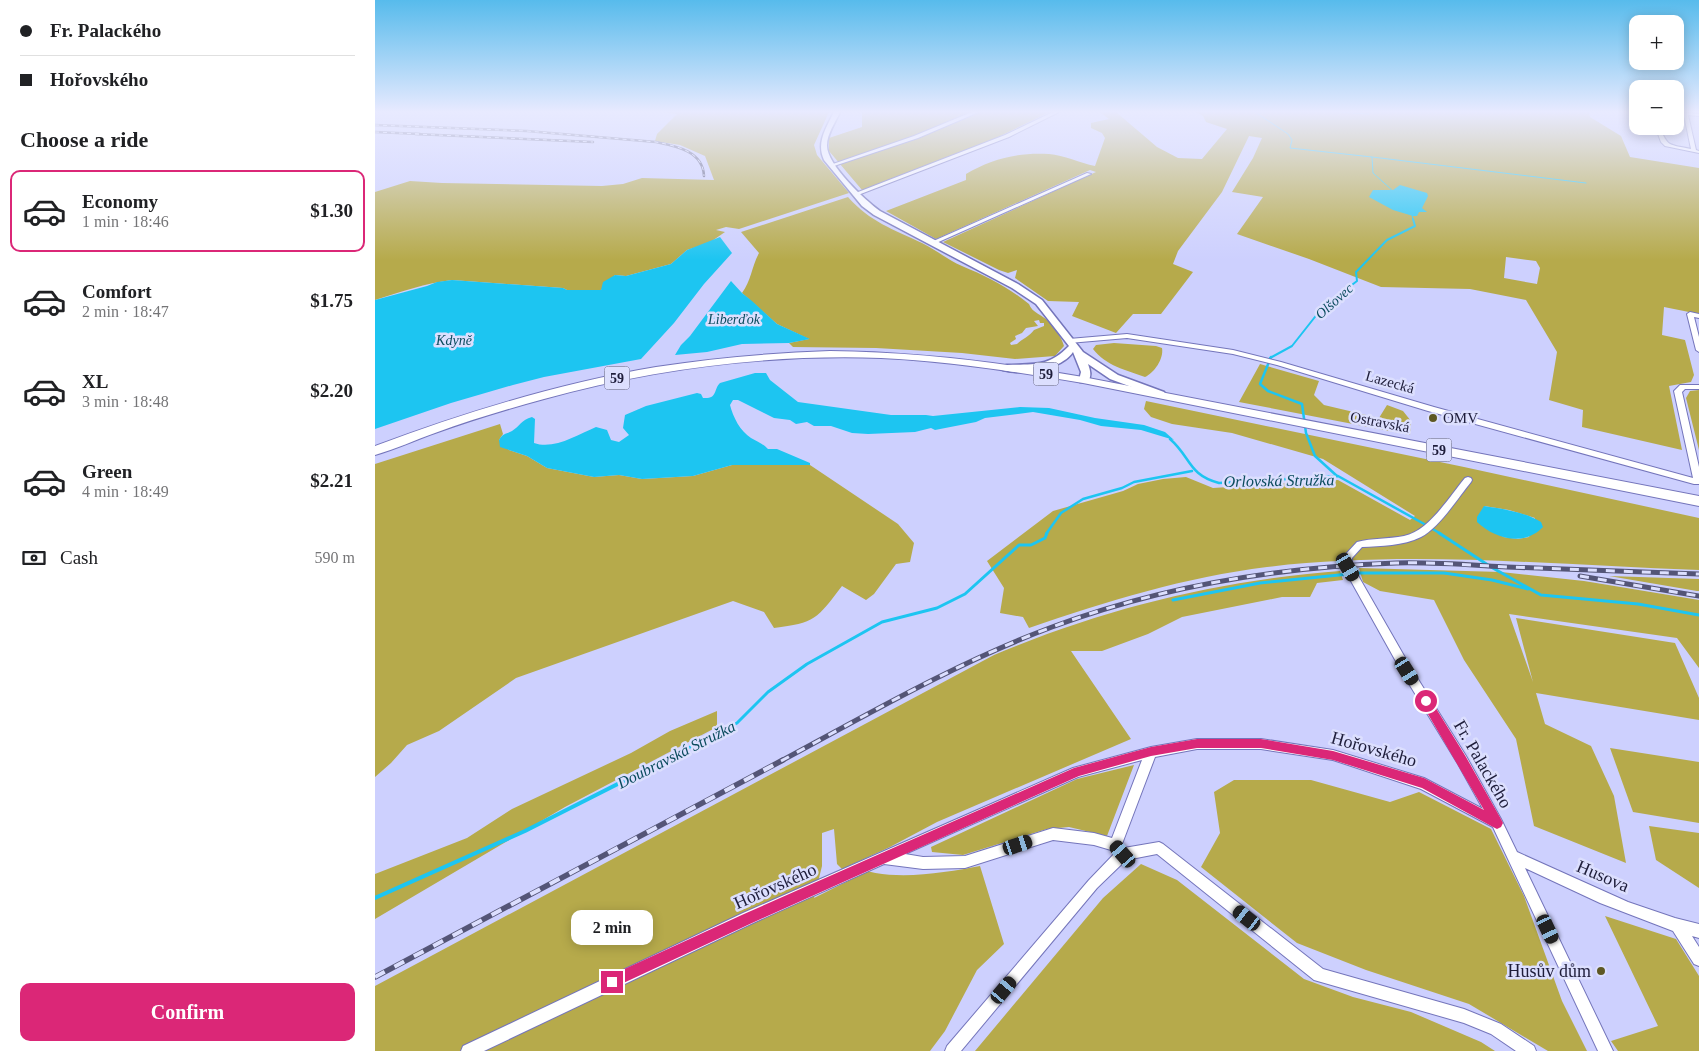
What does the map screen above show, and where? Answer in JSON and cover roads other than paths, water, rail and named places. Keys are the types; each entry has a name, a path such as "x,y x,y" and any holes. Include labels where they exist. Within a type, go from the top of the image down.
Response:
{"main road":[{"name":"59","path":"375,451 433,429 533,398 604,380 675,367 831,354 909,357 1007,368 1084,380"},
{"name":"Ostravská","path":"1084,380 1699,501"}],"street":[{"path":"829,161 856,194 877,213 1026,293 1048,312 1072,346 1096,367 1114,378 1179,399"},
{"path":"832,165 844,161"},
{"path":"856,194 942,161"},
{"path":"932,243 1089,174"},
{"path":"1699,316 1690,314 1699,350"},
{"name":"Lazecká","path":"1072,346 1127,336 1233,352 1279,363 1431,409 1636,466 1699,480"},
{"path":"1007,368 1052,364 1065,357 1072,346"},
{"path":"1072,346 1078,371 1084,380"},
{"path":"1699,387 1683,387 1678,391 1699,480"},
{"name":"Fr. Palackého","path":"1468,480 1445,509 1419,535 1385,542 1360,544 1348,557 1347,565 1497,823 1515,857 1605,1051"},
{"name":"Hořovského","path":"1151,752 1197,744 1261,744 1333,756 1424,784 1497,823"},
{"path":"952,1051 1093,884 1119,850 1151,752"},
{"path":"884,858 1077,772 1151,752"},
{"path":"884,858 923,863 965,862 1053,834 1094,839 1119,850 1159,848 1319,974 1464,1016 1496,1029 1529,1051"},
{"name":"Husova","path":"1515,857 1596,895 1678,926 1699,931"},
{"name":"Hořovského","path":"468,1051 686,947 884,858"},
{"path":"1678,926 1699,959"}],"water":[{"path":"1400,185 1427,193 1428,196 1422,208 1427,212 1419,212 1417,216 1413,216 1393,210 1369,197 1373,190 1393,190"},
{"name":"Kdyně","path":"720,237 732,253 704,284 674,323 641,359 544,377 513,385 451,403 375,429 375,300 437,282 452,280 563,288 567,290 601,290 603,282 615,275 626,276 671,264 687,250"},
{"name":"Liberďok","path":"731,281 777,324 810,339 789,343 742,344 707,352 675,355"},
{"path":"755,373 766,373 770,380 798,402 891,415 933,416 1020,407 1049,408 1095,418 1144,425 1165,432 1174,440 1141,430 1101,426 1080,420 1033,412 985,418 976,422 935,430 931,428 915,432 852,433 831,426 814,426 807,422 796,424 790,420 774,418 738,400 733,400 730,405 733,414 740,428 747,435 768,449 777,449 810,463 810,465 732,465 693,476 642,479 619,475 594,477 547,468 527,456 500,447 499,440 502,436 532,417 535,419 534,443 549,445 557,443 596,427 607,430 611,440 619,442 629,435 623,428 625,415 646,406 697,393 701,394 703,398 708,398 713,396 720,383"},
{"path":"1484,506 1514,511 1541,522 1543,527 1527,537 1519,539 1492,533 1477,522 1477,517"}],"waterway":[{"name":"Olšovec","path":"1372,161 1373,173 1393,191"},
{"path":"1405,161 1586,183"},
{"name":"Olšovec","path":"1412,215 1413,220"},
{"name":"Olšovec","path":"1271,358 1292,346 1322,308 1357,281 1356,272 1387,240 1415,226 1413,219"},
{"name":"Olšovec","path":"1271,358 1260,384 1268,391 1302,404 1306,433 1315,456 1337,476"},
{"name":"Orlovská Stružka","path":"1170,439 1195,470 1209,480 1219,483 1338,476 1426,525"},
{"name":"Doubravská Stružka","path":"1046,534 1061,513 1083,499 1122,488 1134,482 1192,471"},
{"name":"Orlovská Stružka","path":"1431,528 1441,534"},
{"name":"Doubravská Stružka","path":"663,761 737,723 768,692 807,664 882,622 937,608 965,594 1019,545 1031,545 1045,538 1047,533"},
{"name":"Orlovská Stružka","path":"1439,533 1491,567 1541,595 1638,604 1699,615"},
{"path":"1355,573 1444,573 1492,580 1528,589"},
{"path":"1173,600 1260,583 1349,574"},
{"name":"Doubravská Stružka","path":"375,898 525,831 665,760"}],"railway":[{"path":"699,161 704,176"},
{"path":"781,761 948,672 1017,641 1052,627 1136,600 1221,581 1308,569 1396,563 1438,563 1699,574"},
{"path":"1580,576 1699,596"},
{"path":"375,977 783,760"}],"place":[{"name":"OMV","path":"1433,418"},
{"name":"Husův dům","path":"1601,971"}]}
